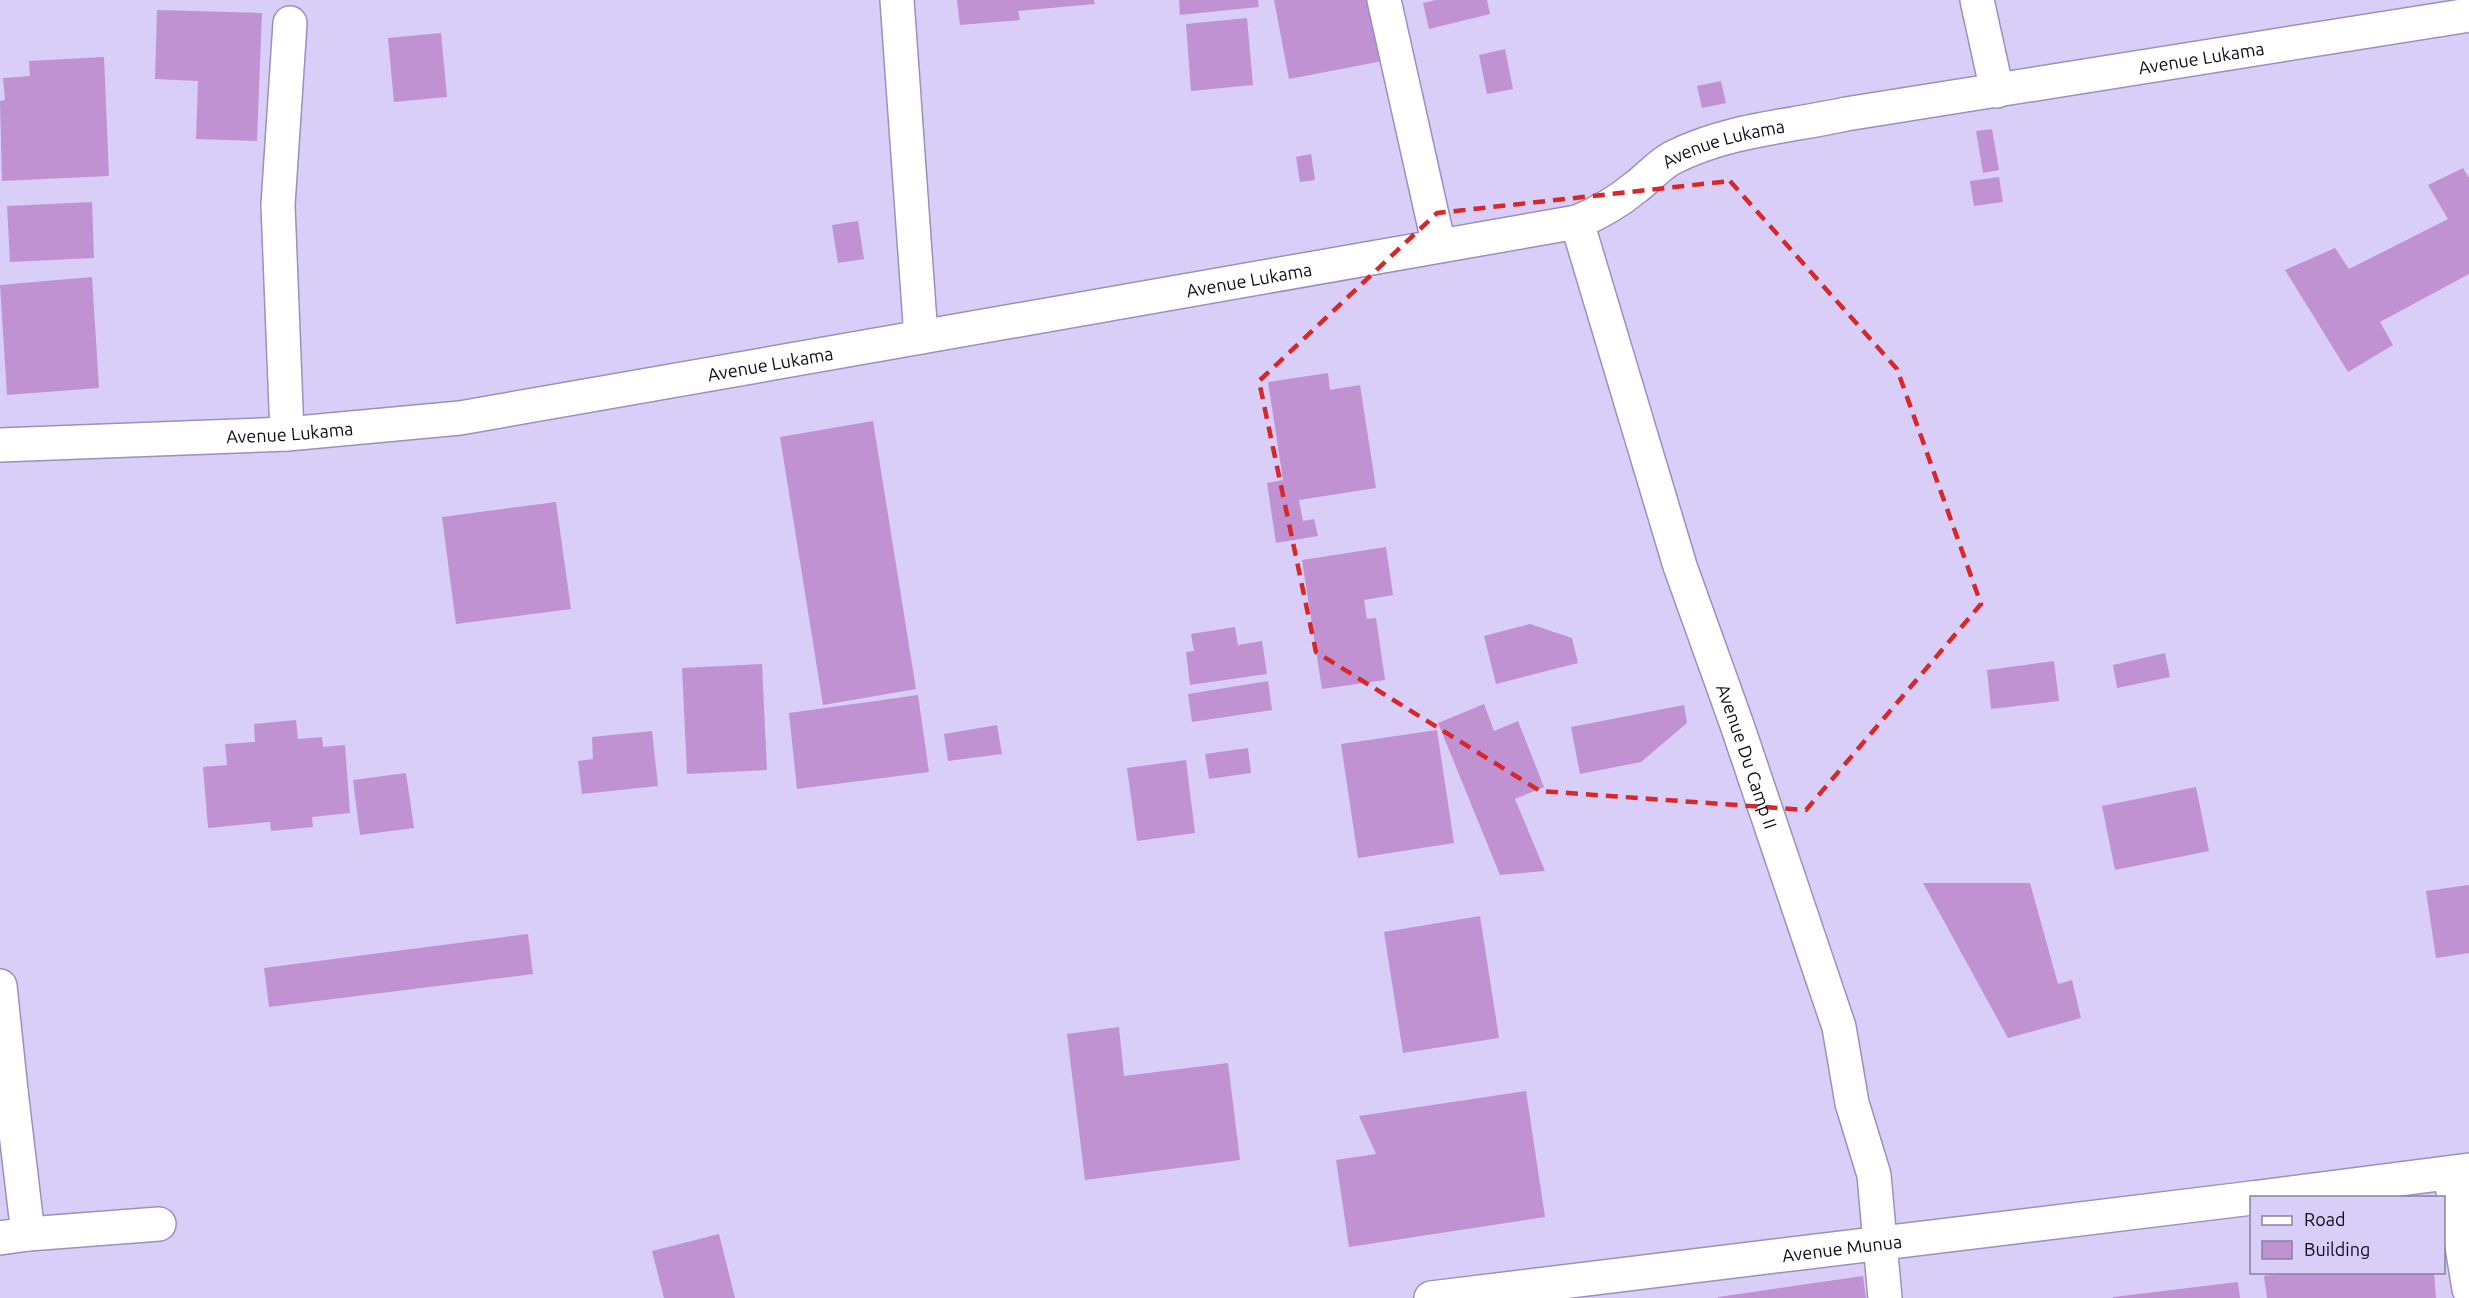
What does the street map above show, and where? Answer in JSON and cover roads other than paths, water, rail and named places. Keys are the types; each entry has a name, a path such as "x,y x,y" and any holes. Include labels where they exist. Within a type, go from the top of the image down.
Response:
{"street":[{"path":"897,0 921,337"},
{"path":"1384,0 1439,246"},
{"path":"1977,0 1997,91"},
{"name":"Avenue Lukama","path":"0,445 287,434 460,418 1577,222 1601,212 1669,160 1703,143 1755,129 2469,15"},
{"path":"287,434 278,205 290,22"},
{"name":"Avenue Du Camp II","path":"1577,222 1680,566 1737,725 1839,1027 1852,1103 1874,1175 1885,1298"},
{"path":"0,986 14,1236 159,1224"},
{"path":"2459,1172 2469,1289"},
{"name":"Avenue Munua","path":"2260,1196 2459,1172"},
{"name":"Avenue Munua","path":"1431,1298 2250,1197"}]}
